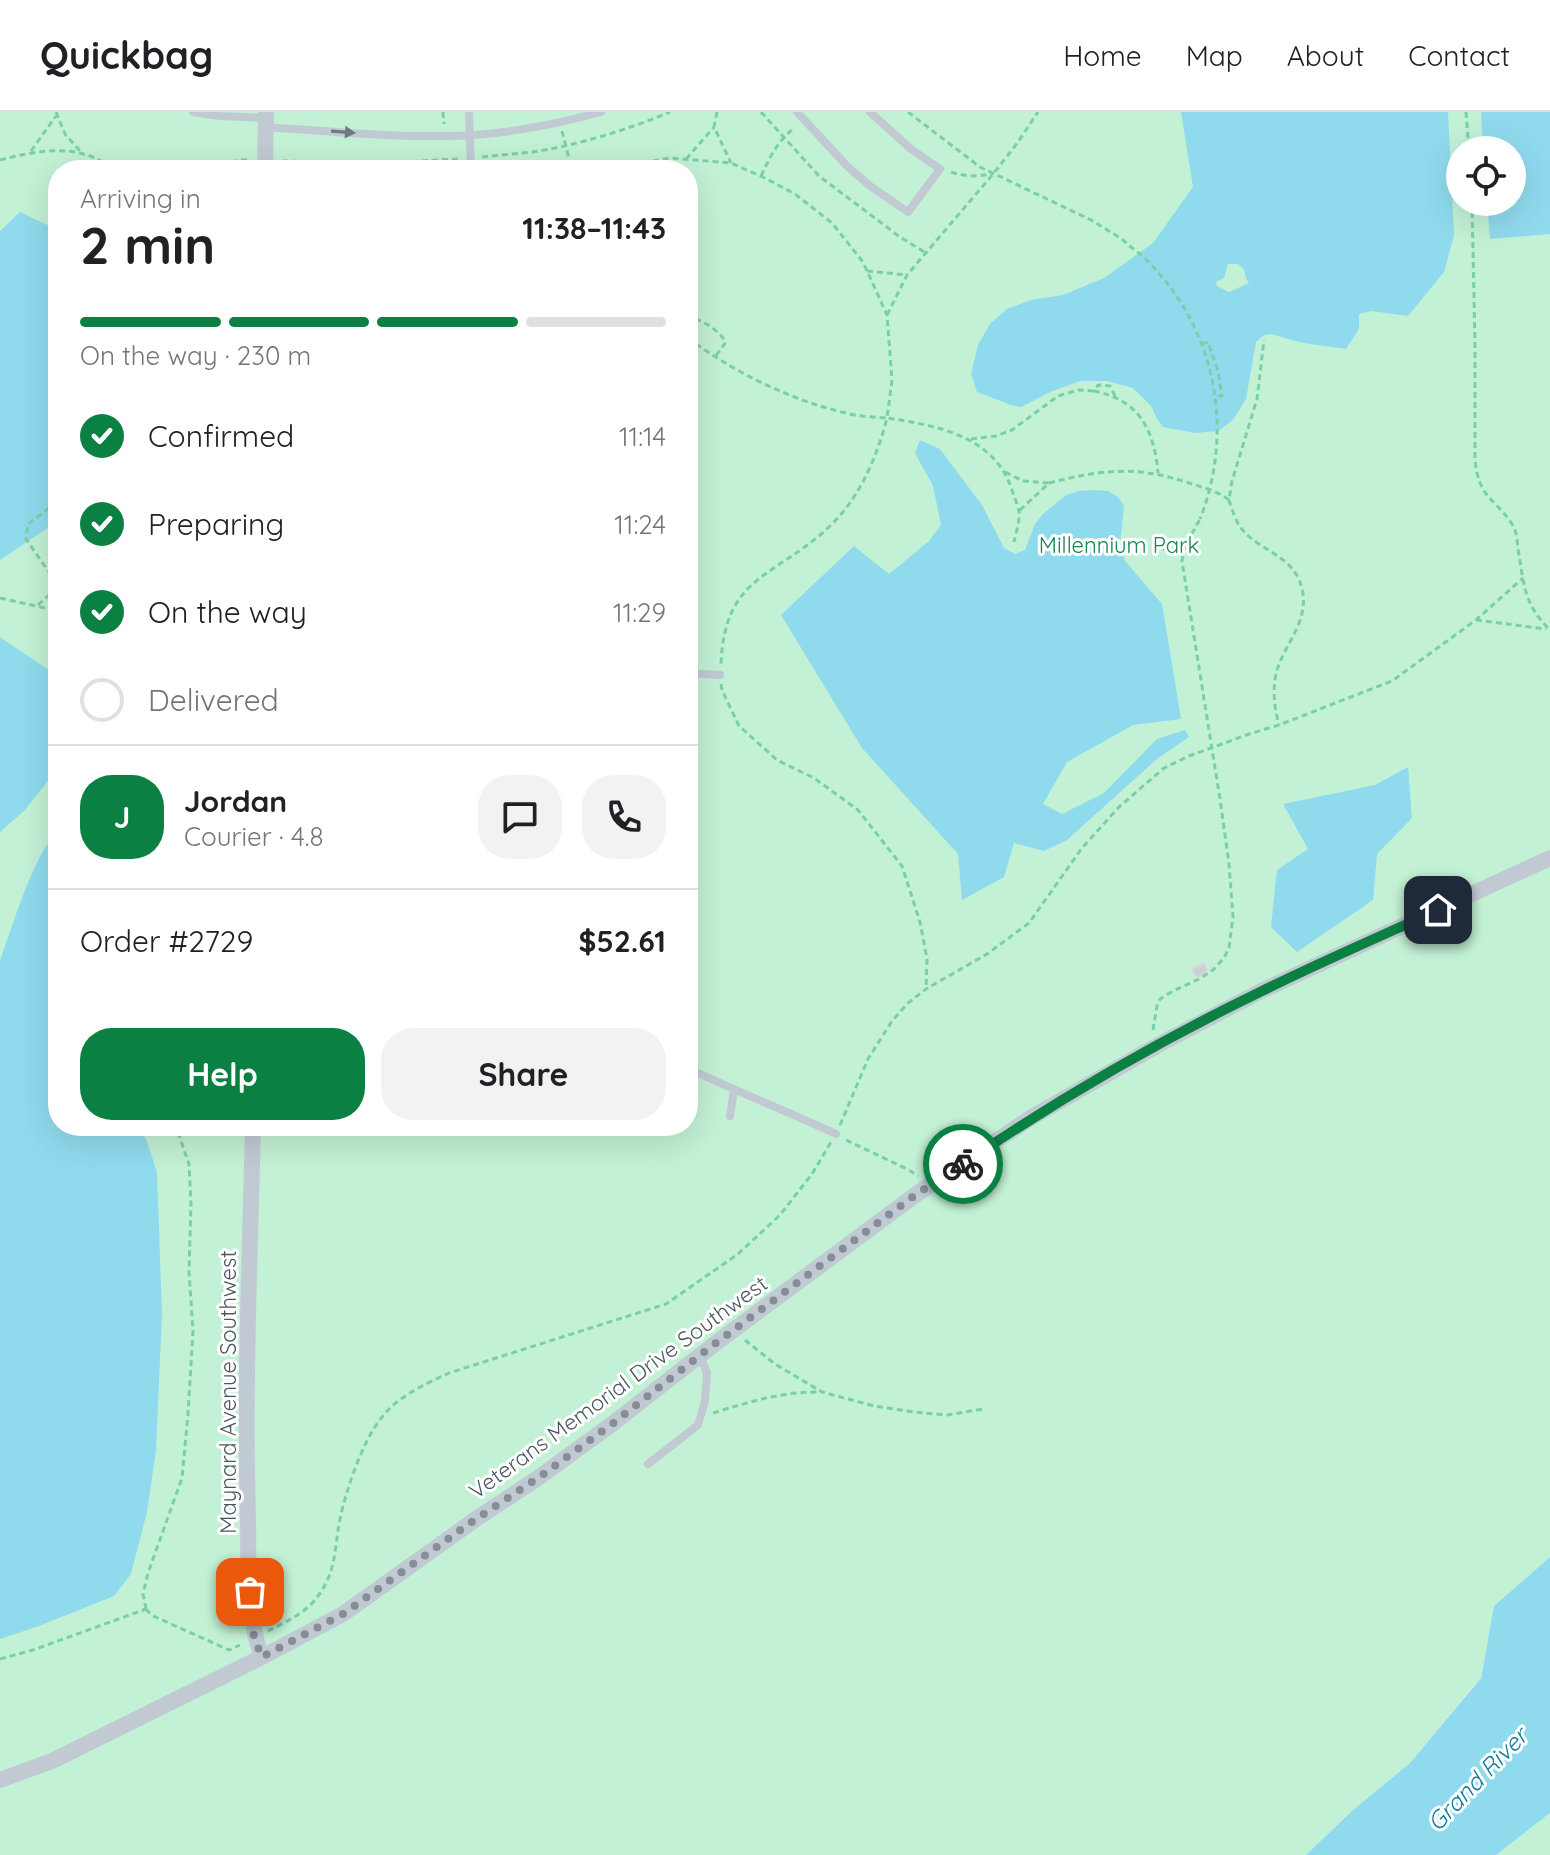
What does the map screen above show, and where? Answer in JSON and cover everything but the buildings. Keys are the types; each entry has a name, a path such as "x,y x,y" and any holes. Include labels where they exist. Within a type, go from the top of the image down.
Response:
{"street":[{"path":"265,160 266,119"},
{"name":"Veterans Memorial Drive Southwest","path":"0,1780 52,1761 343,1614 600,1433 699,1355 929,1186 1032,1117 1261,991 1550,858"},
{"name":"Maynard Avenue Southwest","path":"253,1136 246,1451 250,1592 254,1638 262,1657"}],"lane":[{"path":"193,112 384,135 471,135 559,123 601,112"},
{"path":"469,112 472,158"},
{"path":"797,112 847,166 908,212 940,169 911,149 870,112"},
{"path":"698,674 720,675"},
{"path":"698,1073 836,1134"},
{"path":"730,1116 734,1090"},
{"path":"648,1464 698,1425 705,1401 707,1373 699,1355"}],"path":[{"path":"436,160 532,152 565,145 670,112"},
{"path":"686,159 714,127 717,112"},
{"path":"761,112 819,176 926,253"},
{"path":"908,112 980,167 1091,220 1138,252 1179,300 1202,344 1213,378 1218,409 1218,445 1207,502 1184,548 1183,567 1229,864 1232,934 1224,958 1213,970 1160,999 1153,1033 1154,1048"},
{"path":"887,315 907,275 994,173 1038,112"},
{"path":"1466,112 1468,136"},
{"path":"30,152 56,114"},
{"path":"56,114 65,134 81,152"},
{"path":"559,123 569,160"},
{"path":"714,127 731,163"},
{"path":"761,176 772,152 784,136"},
{"path":"0,160 54,149 81,152 97,160"},
{"path":"659,160 697,160"},
{"path":"698,160 731,163 761,176 795,194 832,223 863,262 887,315 892,380 887,418 880,444 862,485 832,524 759,577 743,593 727,623 720,675 722,690 739,726 777,760 814,778 858,810 902,866 920,922 927,959 926,989"},
{"path":"940,169 978,177 994,173"},
{"path":"1472,216 1477,477 1483,492 1514,526 1531,608 1550,629"},
{"path":"867,271 907,275"},
{"path":"698,320 726,342 715,357"},
{"path":"1264,340 1254,412 1229,500 1242,530 1287,563 1301,583 1301,620 1278,668 1273,690 1279,725"},
{"path":"698,345 793,397 851,414 925,424 970,440 991,455 1005,472 1019,511 1014,542"},
{"path":"1094,391 1098,385 1110,386 1115,396"},
{"path":"970,440 1012,430 1058,396 1078,390 1094,391 1115,396 1138,414 1153,443 1158,473"},
{"path":"1005,472 1023,481 1049,483 1105,472 1158,473 1229,500"},
{"path":"1019,511 1049,483"},
{"path":"48,509 28,524 26,539 48,570"},
{"path":"1153,550 1184,548"},
{"path":"1523,578 1476,620 1550,629"},
{"path":"38,605 48,596"},
{"path":"0,598 48,608"},
{"path":"836,1134 909,1170 929,1186"},
{"path":"179,1136 189,1164 191,1203 189,1272 193,1331 188,1414 182,1478 143,1594 146,1609 151,1615 229,1650"},
{"path":"733,1330 775,1364 822,1392"},
{"path":"701,1417 765,1397 794,1392 822,1392 874,1406 947,1415 983,1409"},
{"path":"0,1659 146,1609"}],"green space":[{"name":"Millennium Park","path":"0,112 1550,112 1550,1557 1494,1606 1481,1677 1410,1763 1353,1810 1306,1855 0,1855"},
{"path":"1550,1813 1550,1855 1496,1855"}],"water":[{"path":"1181,112 1448,112 1446,216 1453,216 1454,235 1444,272 1408,316 1372,311 1359,314 1359,329 1346,349 1264,335 1256,342 1246,399 1233,420 1218,431 1195,433 1163,427 1151,406 1133,388 1107,381 1080,381 1021,407 977,392 971,374 978,345 990,324 1007,309 1031,300 1063,295 1104,278 1153,243 1193,187","holes":["1228,264 1238,264 1244,269 1249,283 1229,292 1217,286 1216,282 1224,278"]},
{"path":"1481,112 1550,112 1550,234 1490,239 1488,216 1526,216 1526,136 1482,136"},
{"path":"20,212 48,225 48,528 0,560 0,231"},
{"path":"920,440 940,449 982,505 1004,548 1015,554 1025,550 1035,524 1043,514 1066,495 1093,490 1108,491 1118,497 1124,506 1120,545 1125,561 1162,604 1181,719 1133,725 1067,762 1043,804 1062,814 1104,793 1157,739 1185,730 1189,737 1158,758 1067,840 1044,851 1014,843 1004,877 962,900 958,854 862,748 781,615 854,546 889,574 929,541 941,525 933,486 915,453"},
{"path":"0,637 48,670 48,781 25,810 0,832"},
{"path":"1408,767 1412,818 1377,854 1373,900 1297,952 1271,927 1277,870 1308,849 1283,804 1375,785"},
{"path":"48,844 48,1136 144,1136 157,1172 162,1313 156,1450 147,1512 131,1574 114,1596 0,1639 0,961"},
{"name":"Grand River","path":"1550,1557 1550,1813 1496,1855 1306,1855 1353,1810 1410,1763 1481,1678 1494,1606"}],"way so far":[{"path":"250,1592 254,1638 262,1657 343,1614 563,1460 918,1193 963,1164"}],"route":[{"path":"963,1164 1032,1117 1160,1044 1261,991 1438,910"}]}
